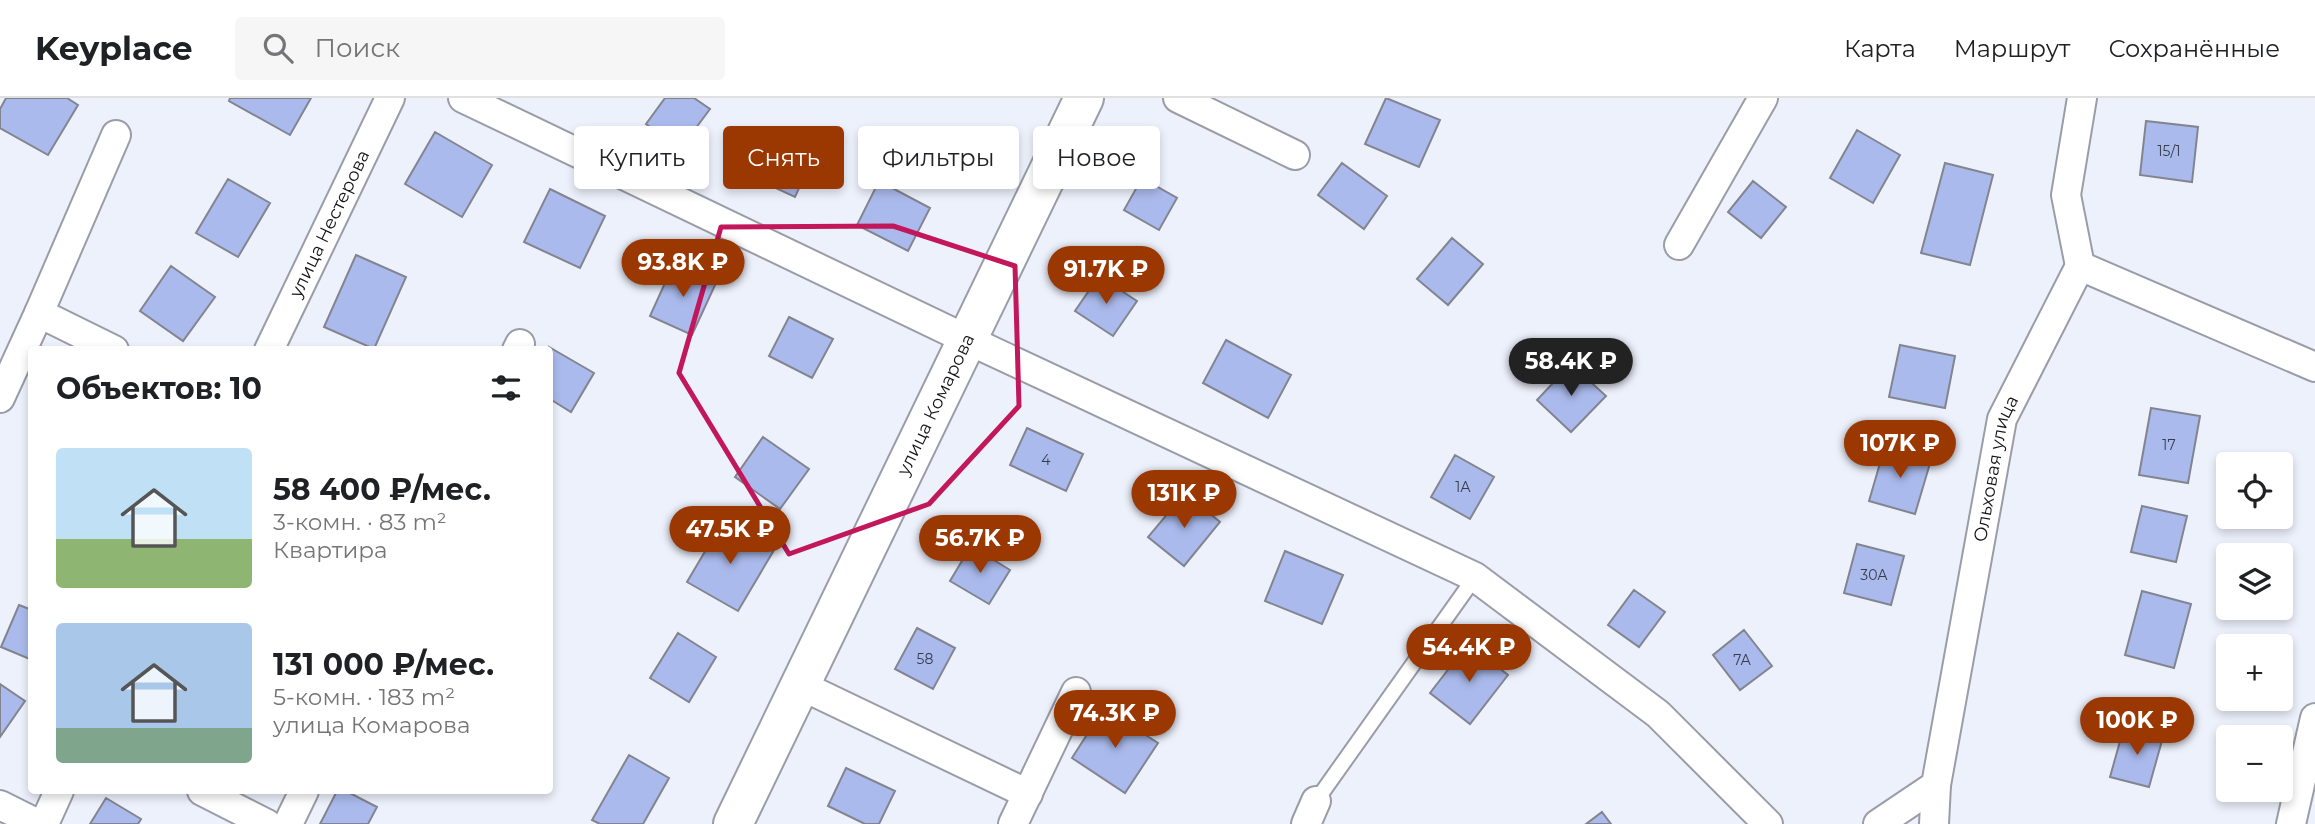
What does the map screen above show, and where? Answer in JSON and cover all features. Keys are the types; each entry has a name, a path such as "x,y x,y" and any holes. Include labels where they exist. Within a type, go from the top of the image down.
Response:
{"main road":[{"name":"улица Комарова","path":"733,824 1084,98"}],"street":[{"name":"улица Нестерова","path":"271,346 390,98"},
{"path":"463,98 967,339 1475,577 1658,714 1768,824"},
{"path":"1178,98 1295,155"},
{"path":"1679,245 1763,98"},
{"path":"2082,98 2066,195 2080,266 2315,367"},
{"path":"0,398 116,135"},
{"name":"Ольховая улица","path":"1934,824 1936,785 2002,419 2080,266"},
{"path":"39,313 106,346"},
{"path":"800,685 1028,794"},
{"path":"1013,824 1076,692"},
{"path":"2291,824 2315,718"},
{"path":"1878,824 1936,785"},
{"path":"44,824 59,794"},
{"path":"208,794 267,824"},
{"path":"288,824 303,794"},
{"path":"0,804 38,824"}],"lane":[{"path":"1311,813 1475,577"}],"highlighted area":[{"path":"893,226 1015,266 1019,406 929,504 789,554 679,373 721,227"}],"building":[{"path":"6,98 67,98 78,105 48,155 0,128 0,109"},
{"path":"230,98 311,98 290,135 229,101"},
{"path":"665,98 694,98 710,109 697,126 646,124"},
{"path":"1386,98 1440,120 1419,167 1365,144"},
{"path":"2146,121 2198,127 2192,182 2140,175"},
{"path":"1857,130 1900,155 1873,203 1830,178"},
{"path":"435,132 492,165 462,217 405,184"},
{"path":"1342,163 1387,196 1364,229 1318,195"},
{"path":"1945,163 1993,175 1970,265 1921,253"},
{"path":"228,179 270,203 238,257 196,233"},
{"path":"1753,181 1786,207 1761,238 1728,212"},
{"path":"1160,188 1177,198 1159,230 1124,210 1136,189"},
{"path":"550,189 605,216 580,268 524,242"},
{"path":"778,189 799,189 795,197"},
{"path":"875,189 894,189 930,208 908,251 857,225"},
{"path":"1452,238 1483,264 1448,305 1417,279"},
{"path":"356,255 406,277 375,346 367,346 324,327"},
{"path":"674,263 716,283 692,335 650,316"},
{"path":"171,266 215,297 183,341 140,311"},
{"path":"1099,276 1137,301 1113,336 1075,311"},
{"path":"789,317 833,339 812,378 769,356"},
{"path":"1226,340 1291,375 1268,418 1203,383"},
{"path":"1900,345 1955,356 1945,408 1889,397"},
{"path":"553,349 594,373 571,412 553,401"},
{"path":"1571,364 1606,396 1571,432 1537,400"},
{"path":"2151,408 2200,416 2188,483 2139,475"},
{"path":"1027,428 1083,454 1066,491 1010,465"},
{"path":"763,437 809,469 780,509 735,477"},
{"path":"1885,446 1931,460 1915,514 1869,501"},
{"path":"1455,455 1494,477 1470,519 1431,497"},
{"path":"1185,493 1220,522 1184,566 1148,537"},
{"path":"2142,506 2187,516 2176,562 2131,552"},
{"path":"723,521 774,550 738,611 687,582"},
{"path":"1857,544 1904,556 1891,605 1844,593"},
{"path":"971,546 1010,570 989,604 950,581"},
{"path":"1285,551 1343,575 1322,624 1265,601"},
{"path":"1634,590 1665,612 1639,647 1608,625"},
{"path":"2142,591 2191,604 2174,668 2125,655"},
{"path":"19,605 28,608 28,658 1,647"},
{"path":"917,628 955,648 933,689 895,669"},
{"path":"1744,630 1772,666 1740,690 1713,655"},
{"path":"678,633 716,657 689,702 650,678"},
{"path":"1468,644 1508,675 1470,724 1430,693"},
{"path":"0,684 25,701 0,737"},
{"path":"1104,708 1158,743 1125,793 1072,758"},
{"path":"2124,727 2163,737 2149,787 2110,777"},
{"path":"629,755 669,778 643,824 600,824 592,820"},
{"path":"846,768 895,791 879,824 865,824 828,806"},
{"path":"335,794 352,794 377,807 368,824 320,824"},
{"path":"106,798 141,819 138,824 90,824"},
{"path":"1602,812 1611,824 1586,824"}]}
